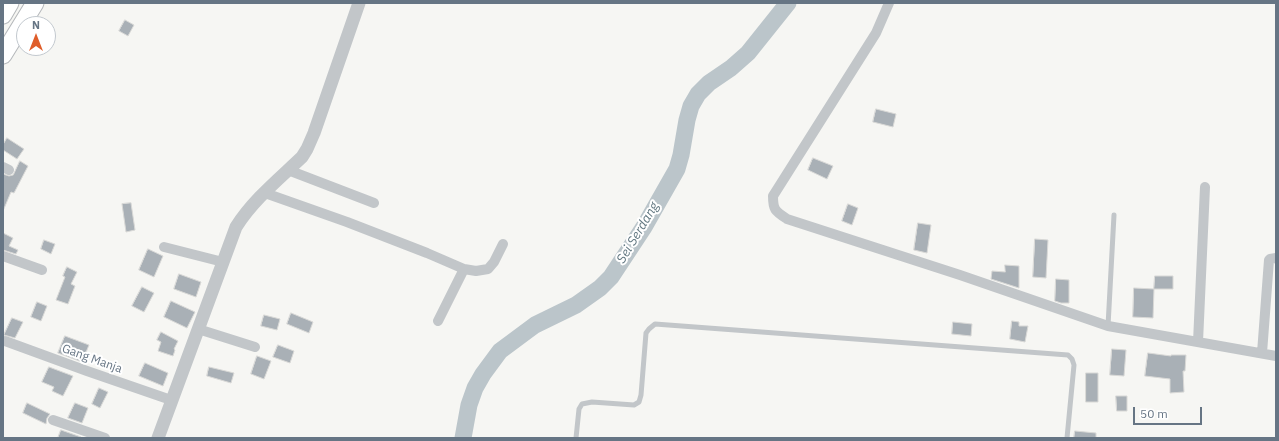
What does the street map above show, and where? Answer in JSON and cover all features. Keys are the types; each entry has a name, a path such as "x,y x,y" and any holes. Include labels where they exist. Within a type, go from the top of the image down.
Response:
{"highway":[{"path":"3,15 10,3"},
{"path":"3,55 35,3"}],"street":[{"path":"889,3 876,33 773,196 773,206 776,212 786,219 960,275 1108,326 1262,352 1276,356"},
{"path":"158,438 232,236 244,214 302,157 308,149 356,4"},
{"path":"288,170 374,203"},
{"path":"1198,342 1205,187"},
{"path":"264,193 347,222 464,269 476,271 488,269 494,262 503,244"},
{"path":"164,247 223,262"},
{"path":"3,256 42,270"},
{"path":"1262,352 1269,260 1276,258"},
{"path":"438,321 464,269"},
{"path":"198,330 255,347"},
{"name":"Gang Manja","path":"5,341 171,400"},
{"path":"53,420 106,438"}],"lane":[{"path":"1108,326 1114,215"},
{"path":"576,438 579,410 582,404 592,402 634,405 639,402 641,395 646,334 655,324 1068,355 1072,359 1074,365 1067,438"}],"building":[{"path":"125,20 134,25 128,36 119,31"},
{"path":"876,109 896,114 893,127 873,122"},
{"path":"7,138 24,149 17,159 3,150 3,145"},
{"path":"813,158 833,166 827,179 808,170"},
{"path":"20,161 28,166 14,193 11,192 3,211 3,174 9,176 13,175"},
{"path":"131,203 135,230 126,232 122,204"},
{"path":"848,204 858,208 852,225 842,221"},
{"path":"918,223 931,225 927,253 914,250"},
{"path":"3,233 13,238 9,246 18,250 16,254 3,250"},
{"path":"1035,239 1048,240 1046,278 1033,277"},
{"path":"44,240 55,244 51,254 41,249"},
{"path":"148,249 163,256 154,277 139,270"},
{"path":"1005,265 1019,266 1019,288 991,279 992,271 1005,272"},
{"path":"67,267 77,272 71,284 75,286 68,304 56,300 65,277 63,276"},
{"path":"179,274 201,282 196,297 174,289"},
{"path":"1155,276 1173,276 1173,289 1154,289"},
{"path":"1056,279 1069,280 1069,303 1055,301"},
{"path":"142,287 154,293 144,312 132,306"},
{"path":"1134,288 1154,289 1153,318 1133,317"},
{"path":"171,301 195,312 187,328 164,317"},
{"path":"37,302 47,306 41,321 31,317"},
{"path":"291,313 313,322 309,333 287,324"},
{"path":"264,315 280,319 277,330 261,326"},
{"path":"12,318 23,322 15,338 4,335"},
{"path":"1012,321 1019,322 1019,326 1028,326 1025,342 1010,339"},
{"path":"953,322 972,324 971,336 952,334"},
{"path":"161,332 178,341 174,349 173,356 158,351 161,342 157,340"},
{"path":"65,336 89,345 82,362 58,353"},
{"path":"278,345 294,351 290,363 273,357"},
{"path":"1112,349 1126,350 1124,376 1110,375"},
{"path":"1148,353 1171,356 1186,355 1185,371 1183,371 1184,392 1170,393 1170,379 1145,376"},
{"path":"257,356 271,361 264,379 251,374"},
{"path":"145,363 168,373 163,386 139,376"},
{"path":"49,367 73,376 63,396 52,391 54,387 42,382"},
{"path":"209,367 234,373 231,383 207,376"},
{"path":"1086,373 1098,373 1098,402 1086,402"},
{"path":"99,388 108,392 100,408 92,404"},
{"path":"1116,396 1127,396 1127,411 1117,411"},
{"path":"27,403 50,414 47,418 46,424 23,413"},
{"path":"75,403 88,408 82,423 68,418"},
{"path":"61,430 81,437 81,438 58,438"},
{"path":"1075,431 1096,433 1096,438 1074,438"}],"waterway":[{"name":"Sei Serdang","path":"463,438 469,405 475,388 483,374 500,351 535,325 576,305 600,288 611,277 644,227 677,169 687,120 691,106 698,94 709,83 731,68 748,53 788,3"}]}
